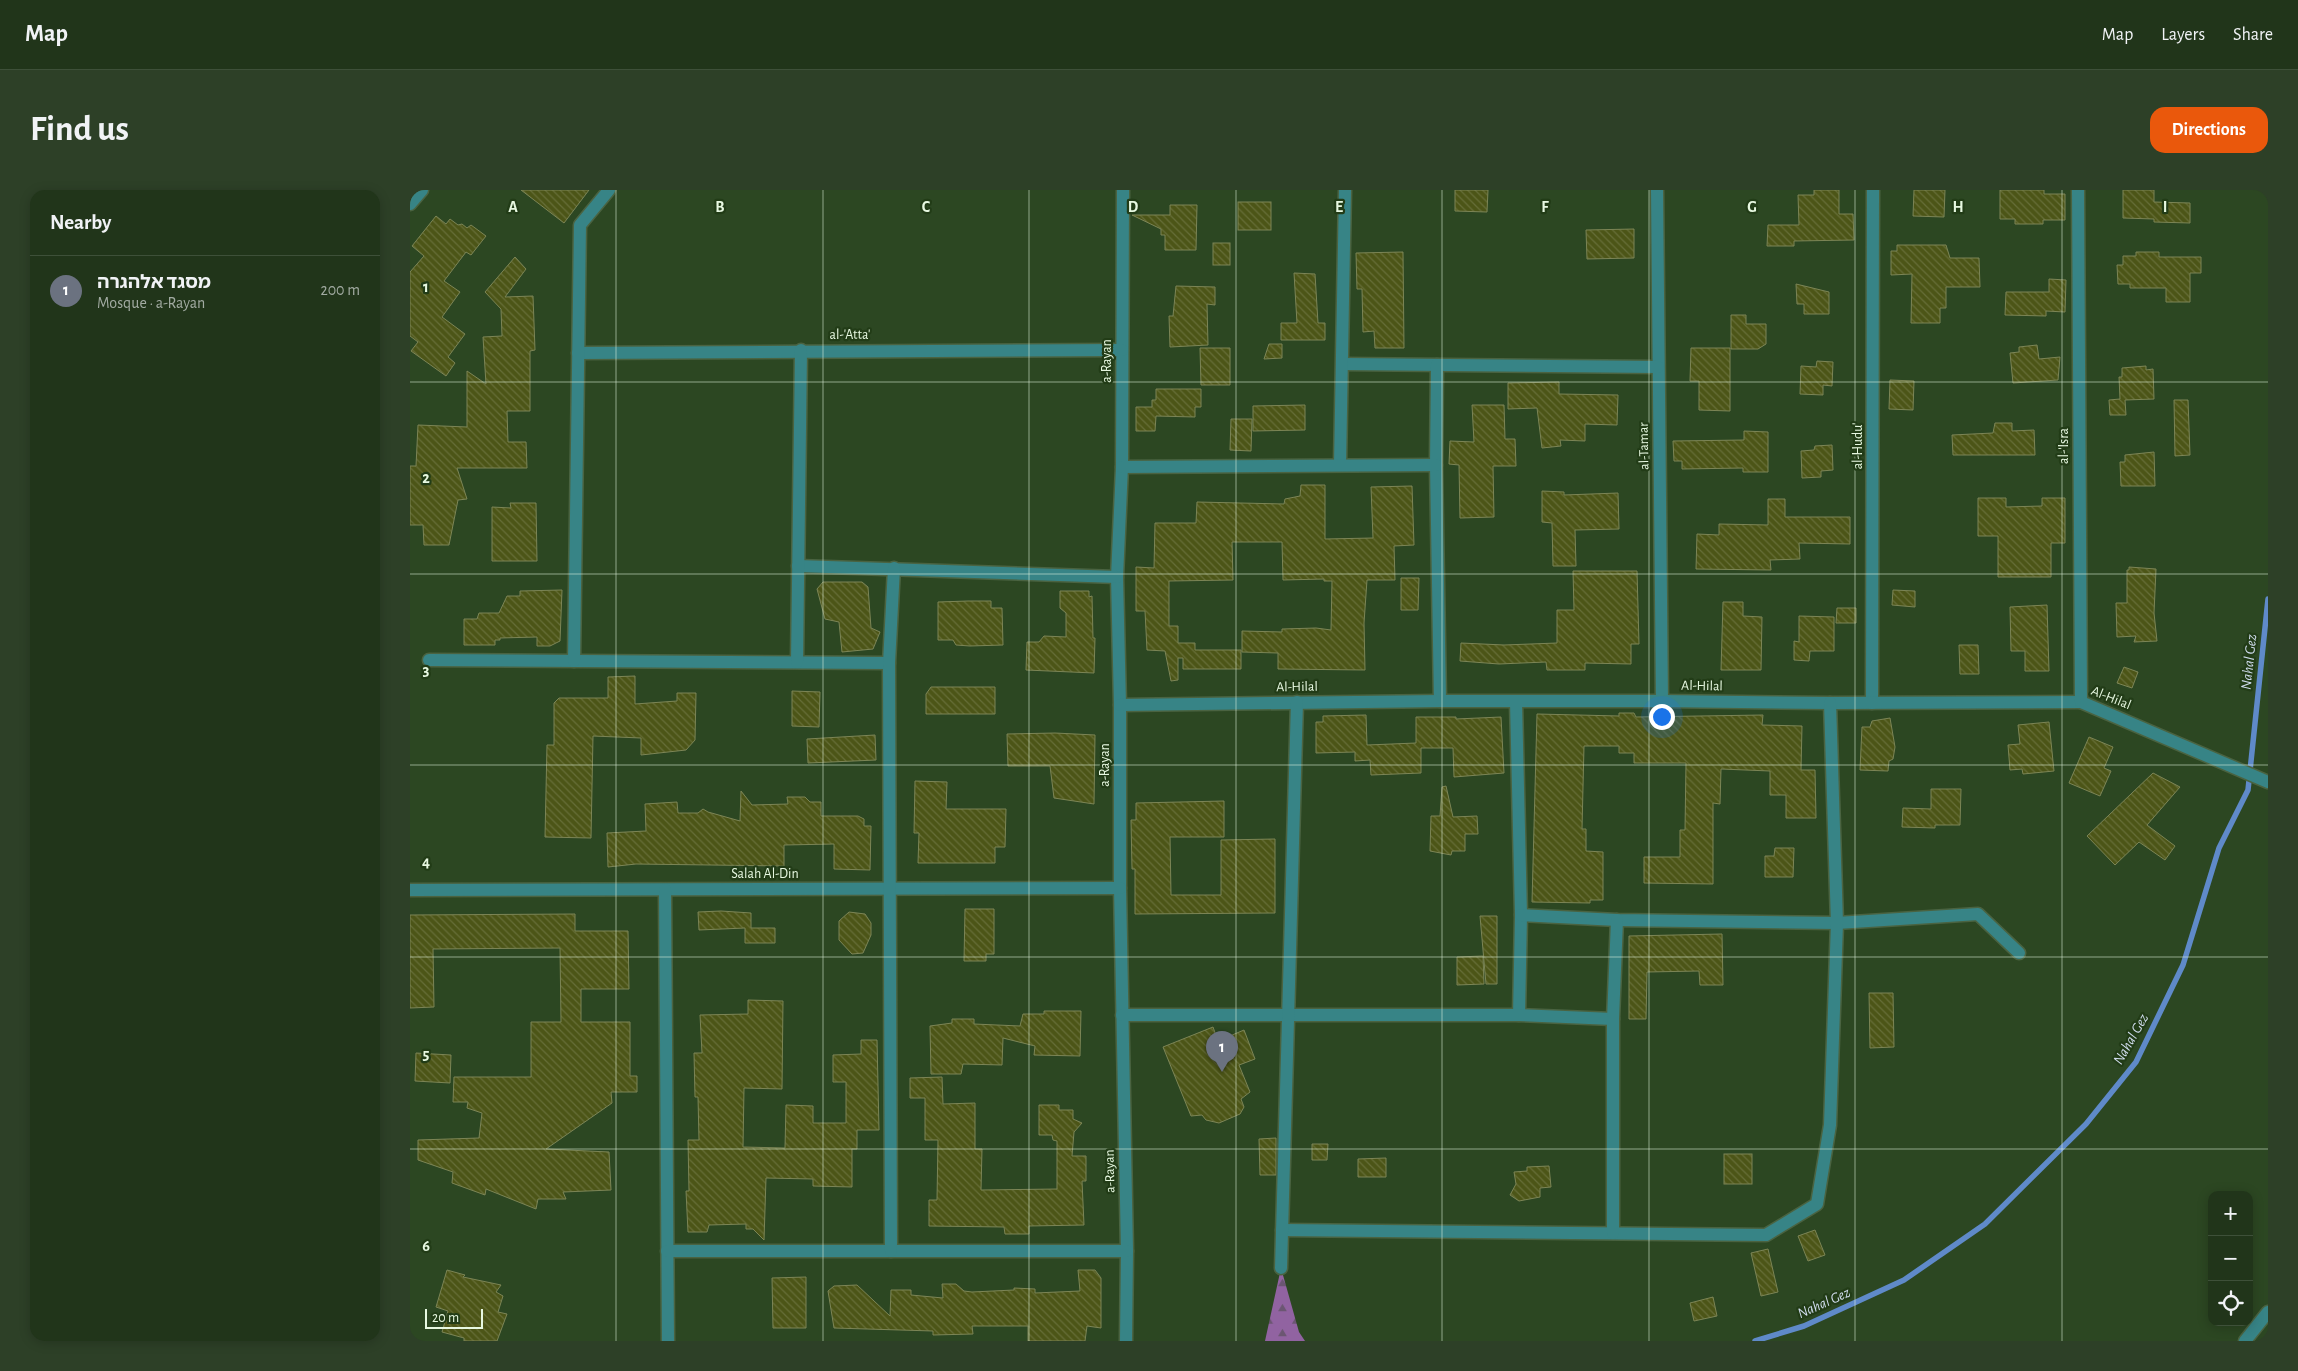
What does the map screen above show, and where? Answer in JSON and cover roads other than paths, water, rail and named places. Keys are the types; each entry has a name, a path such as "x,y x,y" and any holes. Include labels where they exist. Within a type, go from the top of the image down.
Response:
{"street":[{"path":"574,661 580,224 609,190"},
{"name":"a-Rayan","path":"1123,190 1122,467 1117,577 1120,705 1120,888 1127,1251 1126,1341"},
{"path":"1340,465 1344,364 1345,190"},
{"name":"al-Tamar","path":"1657,190 1662,701"},
{"name":"al-Hudu'","path":"1872,702 1873,190"},
{"name":"al-'Isra","path":"2078,190 2081,702"},
{"path":"797,662 801,350"},
{"name":"al-'Atta'","path":"578,353 801,350 1122,350"},
{"path":"1344,364 1658,367"},
{"path":"1437,365 1436,465 1440,701"},
{"path":"1122,467 1436,465"},
{"path":"798,566 1117,577"},
{"path":"892,1251 889,663 894,568"},
{"path":"428,660 889,663"},
{"name":"Al-Hilal","path":"1120,705 1440,701 1662,701 1830,704 1872,702 2081,702 2268,782"},
{"path":"1281,1268 1297,702"},
{"path":"1516,702 1521,915 1519,1015"},
{"path":"1282,1230 1766,1235 1816,1204 1830,1125 1836,923 1830,704"},
{"name":"Salah Al-Din","path":"410,890 1120,888"},
{"path":"665,890 668,1341"},
{"path":"1521,915 1617,920 1836,923 1978,914 2019,953"},
{"path":"1613,1233 1613,1019 1617,920"},
{"path":"1122,1016 1519,1015 1613,1019"},
{"path":"667,1251 1127,1251"},
{"path":"2245,1341 2268,1312"}],"waterway":[{"name":"Nahal Gez","path":"1755,1341 1804,1326 1904,1280 1985,1224 2086,1124 2136,1062 2183,965 2219,848 2248,790 2268,599"}],"place":[{"name":"מסגד אלהגרה","path":"1222,1072"}]}
